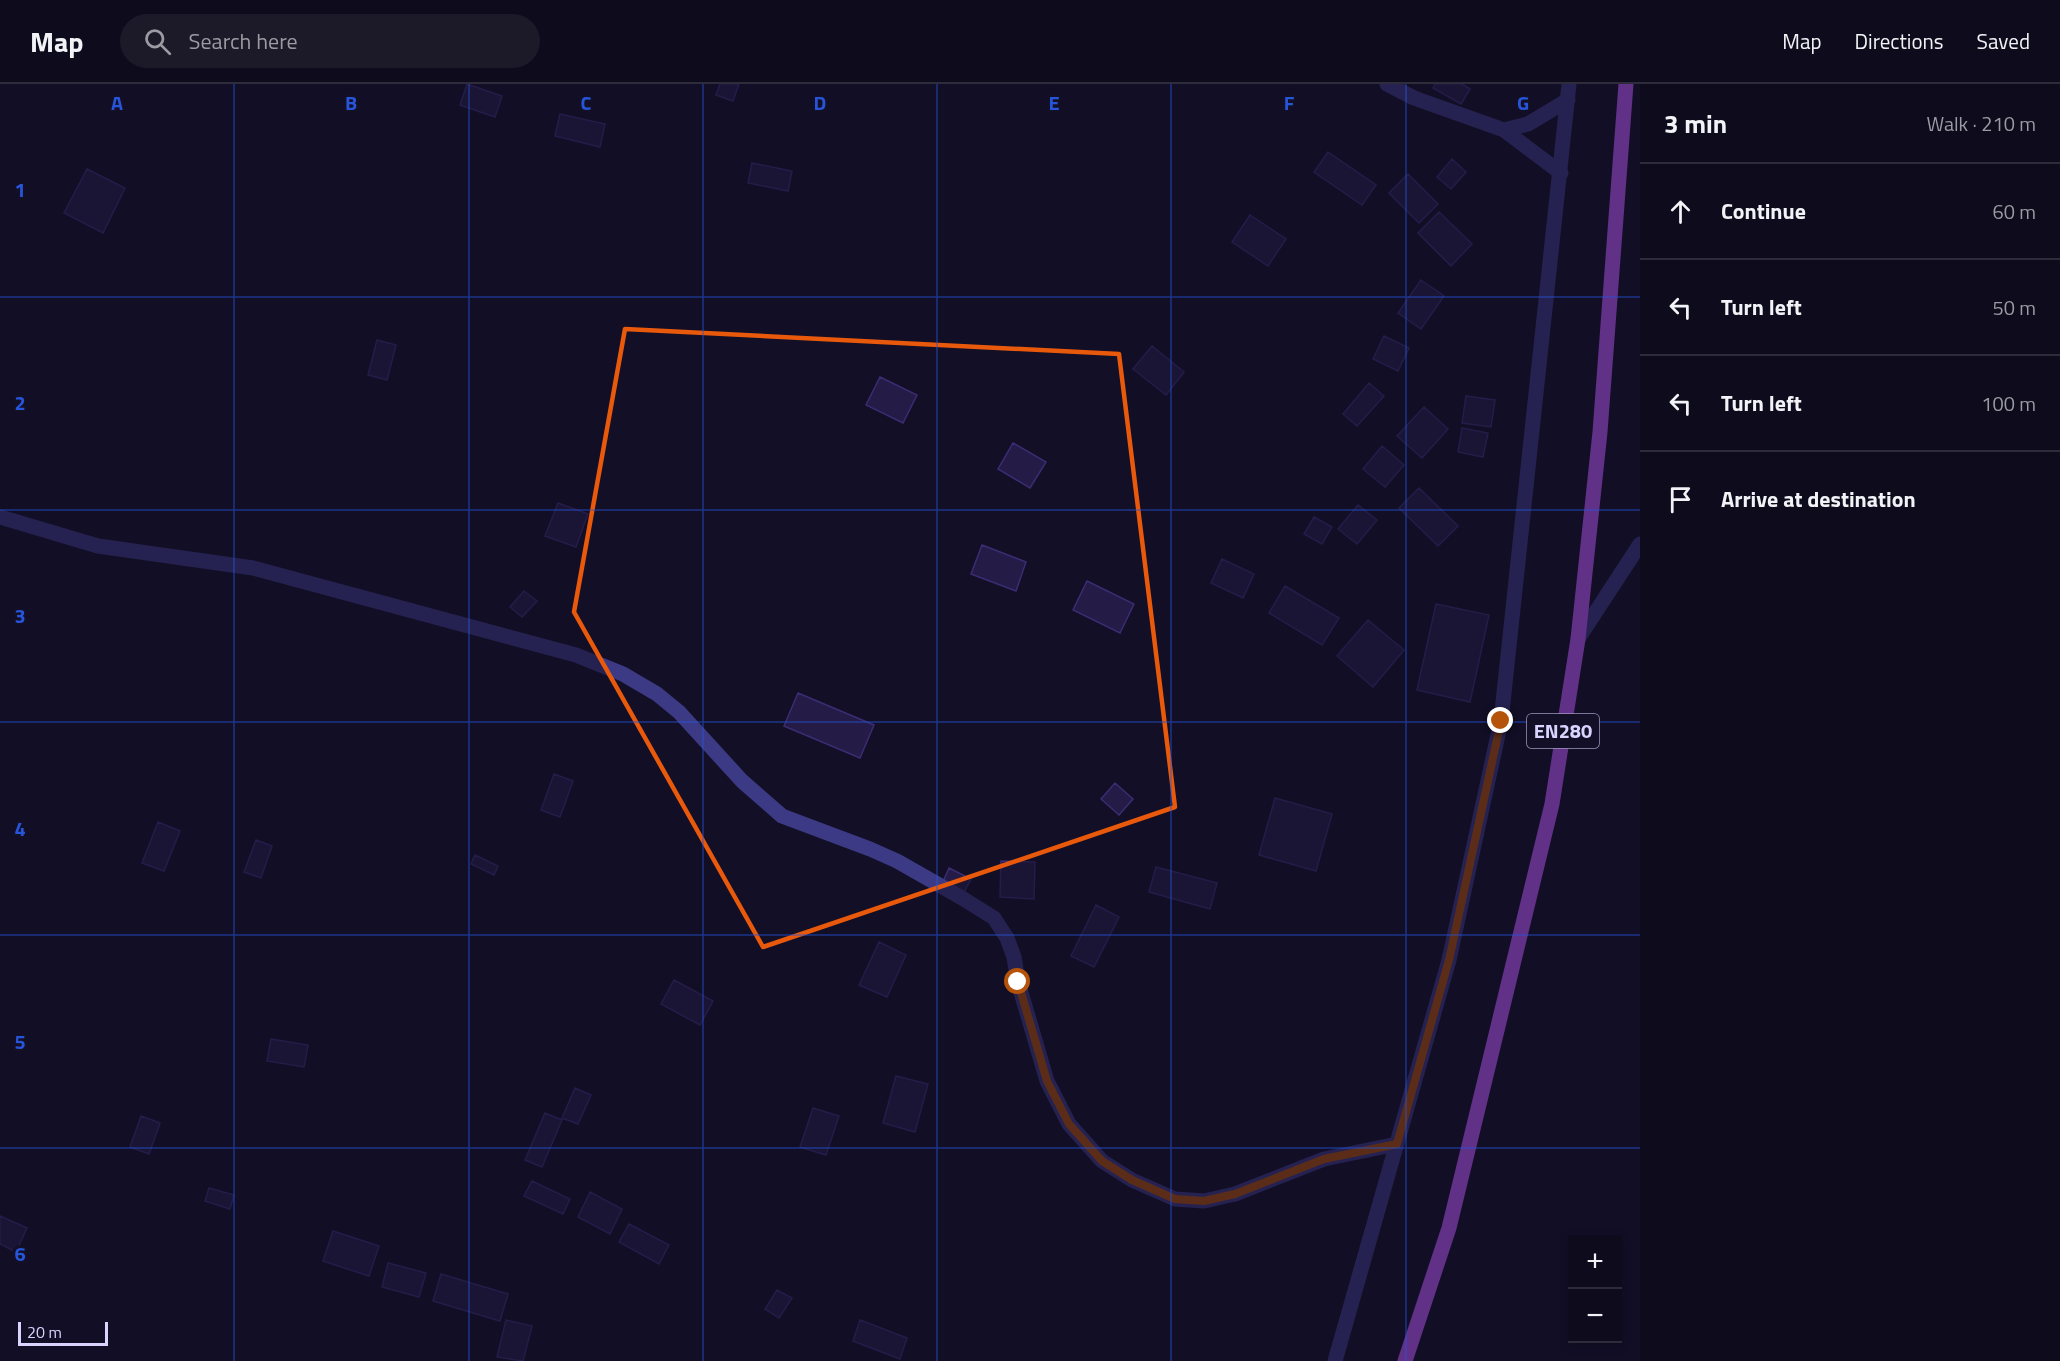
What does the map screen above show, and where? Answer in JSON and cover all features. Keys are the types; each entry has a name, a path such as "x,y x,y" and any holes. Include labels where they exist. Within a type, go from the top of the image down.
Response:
{"main road":[{"name":"EN280","path":"1405,1361 1449,1228 1552,804 1578,639 1600,432 1626,84"}],"street":[{"path":"1387,84 1414,99 1504,130 1561,173"},
{"path":"1335,1361 1449,960 1501,721 1569,84"},
{"path":"1504,130 1527,124 1568,100"},
{"path":"0,517 98,546 253,568 301,580 576,655 631,679 657,694 679,712 742,781 782,816 897,861 994,918 1007,938 1014,957 1018,982 1047,1081 1069,1124 1102,1161 1132,1180 1175,1199 1204,1201 1235,1194 1324,1159 1397,1144"},
{"path":"1578,639 1640,544"}],"highlighted area":[{"path":"625,329 1119,354 1175,807 763,947 574,612"}],"building":[{"path":"467,84 502,96 495,117 460,105"},
{"path":"720,84 739,84 733,101 716,95"},
{"path":"1435,84 1462,84 1470,89 1461,104 1433,88"},
{"path":"560,114 605,124 600,147 555,136"},
{"path":"1328,152 1376,185 1362,205 1314,172"},
{"path":"1452,159 1466,172 1451,189 1437,177"},
{"path":"752,163 792,171 788,191 748,183"},
{"path":"87,169 125,188 103,233 64,213"},
{"path":"1408,174 1438,204 1419,223 1389,193"},
{"path":"1439,212 1472,244 1451,266 1418,233"},
{"path":"1250,215 1286,239 1268,266 1232,242"},
{"path":"1421,280 1444,296 1421,329 1398,313"},
{"path":"1384,336 1409,348 1398,371 1373,359"},
{"path":"377,340 396,345 387,380 368,375"},
{"path":"1152,346 1184,372 1166,395 1133,369"},
{"path":"880,377 917,395 903,423 866,405"},
{"path":"1369,383 1384,396 1357,426 1343,414"},
{"path":"1466,396 1495,400 1491,427 1462,423"},
{"path":"1424,407 1448,429 1422,458 1397,436"},
{"path":"1462,428 1488,433 1483,457 1458,452"},
{"path":"1013,443 1046,462 1030,488 998,469"},
{"path":"1382,446 1404,465 1385,487 1363,469"},
{"path":"1419,488 1458,526 1438,546 1399,508"},
{"path":"558,503 588,514 576,547 545,536"},
{"path":"1358,505 1377,520 1357,544 1338,529"},
{"path":"1314,517 1332,527 1322,544 1304,534"},
{"path":"982,545 1026,562 1016,591 971,574"},
{"path":"1222,559 1254,574 1243,598 1211,583"},
{"path":"1087,581 1134,604 1120,633 1073,610"},
{"path":"1285,586 1339,618 1322,645 1269,613"},
{"path":"524,591 537,601 522,617 510,607"},
{"path":"1436,604 1489,615 1470,702 1417,690"},
{"path":"1368,620 1404,650 1373,687 1337,656"},
{"path":"798,693 874,725 860,758 784,726"},
{"path":"554,774 573,781 560,817 541,810"},
{"path":"1115,783 1133,799 1119,815 1101,799"},
{"path":"1275,798 1332,814 1316,871 1259,855"},
{"path":"158,822 180,831 164,871 142,863"},
{"path":"256,840 272,846 261,878 244,872"},
{"path":"475,855 498,866 494,875 471,864"},
{"path":"1001,861 1035,862 1034,899 1000,897"},
{"path":"1156,867 1217,883 1210,909 1149,892"},
{"path":"949,868 971,879 963,894 942,884"},
{"path":"1096,905 1119,917 1094,967 1071,956"},
{"path":"879,942 906,955 887,997 859,985"},
{"path":"674,980 713,1001 700,1025 661,1004"},
{"path":"271,1039 308,1045 304,1067 267,1061"},
{"path":"896,1076 928,1084 915,1132 883,1123"},
{"path":"575,1088 591,1095 578,1124 562,1118"},
{"path":"813,1108 839,1116 826,1155 800,1147"},
{"path":"545,1113 562,1120 542,1167 525,1160"},
{"path":"141,1116 160,1123 149,1154 130,1147"},
{"path":"532,1181 570,1199 563,1214 524,1196"},
{"path":"209,1188 234,1195 230,1209 205,1201"},
{"path":"590,1192 622,1209 610,1234 578,1217"},
{"path":"0,1216 27,1228 16,1252 0,1244"},
{"path":"629,1224 669,1245 659,1264 619,1242"},
{"path":"333,1231 379,1246 369,1276 323,1261"},
{"path":"388,1263 426,1273 419,1297 382,1287"},
{"path":"441,1274 508,1294 500,1321 433,1301"},
{"path":"777,1290 792,1298 779,1318 765,1309"},
{"path":"506,1320 532,1326 523,1361 497,1357"},
{"path":"860,1320 907,1338 900,1359 853,1341"}],"route":[{"path":"1018,982 1047,1081 1069,1124 1102,1161 1132,1180 1175,1199 1204,1201 1235,1194 1324,1159 1397,1144 1449,960 1501,721"}]}
